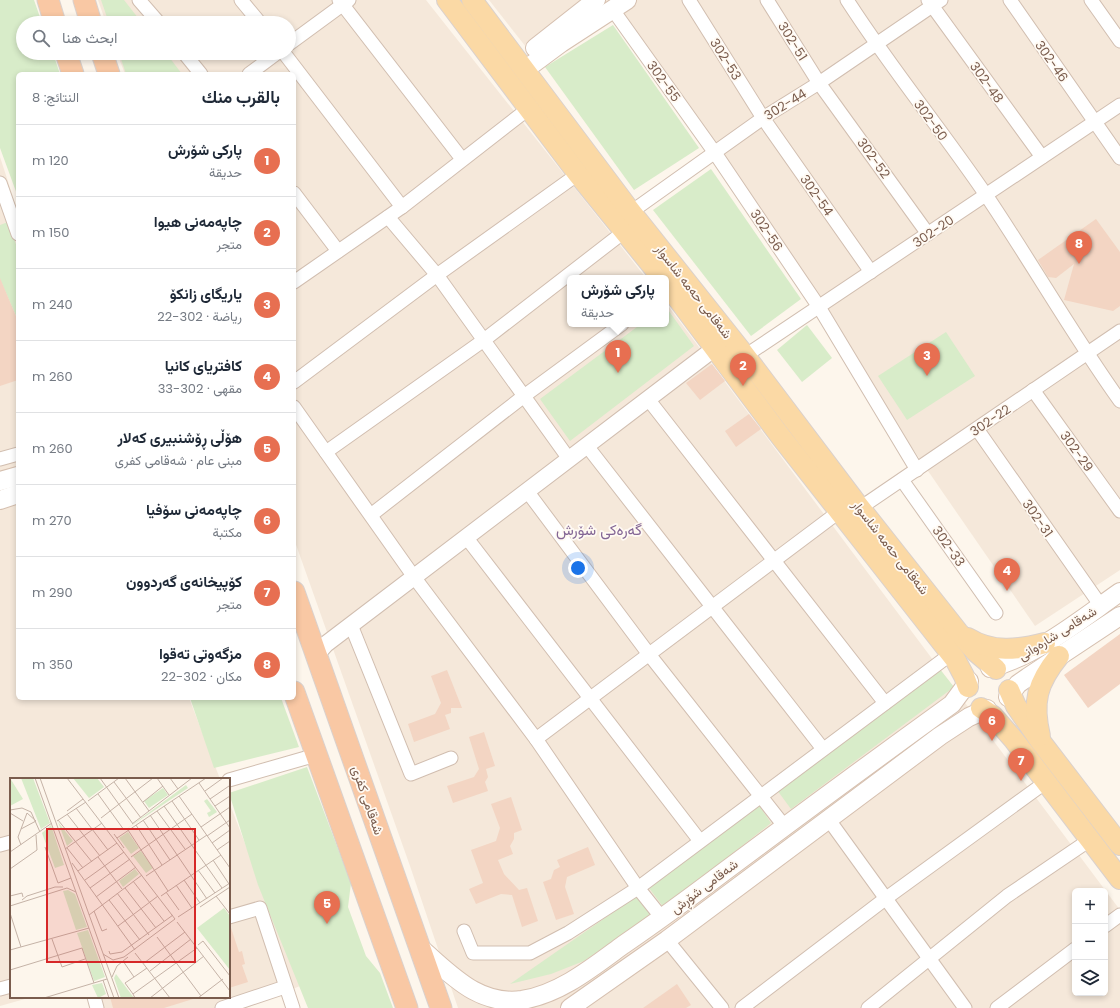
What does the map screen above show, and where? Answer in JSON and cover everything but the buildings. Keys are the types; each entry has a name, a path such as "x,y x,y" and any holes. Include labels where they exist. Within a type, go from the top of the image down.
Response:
{"highway":[{"path":"48,0 54,16"},
{"path":"84,0 90,16"},
{"path":"68,60 72,72"},
{"path":"104,60 108,72"},
{"name":"شەقامی کفری","path":"296,598 441,1008"},
{"path":"296,698 378,923 407,1008"},
{"path":"378,923 408,914"}],"main road":[{"name":"شەقامی حەمە شاسوار","path":"447,0 528,109 658,275"},
{"name":"شەقامی حەمە شاسوار","path":"472,0 631,212 745,356 860,508 879,545 960,668 968,684"},
{"path":"522,65 558,38 613,10 628,0"},
{"path":"558,38 586,3"},
{"name":"شەقامی حەمە شاسوار","path":"669,289 838,510 879,545 976,652 993,668"},
{"path":"0,481 16,477"},
{"path":"0,500 16,495"},
{"name":"شەقامی شارەوانی","path":"1009,693 1057,646 1101,606 1120,592"},
{"name":"شەقامی شارەوانی","path":"993,668 1057,646 1120,616"},
{"path":"958,632 979,644 1000,649 1057,646 1039,689 1036,712 1041,742"},
{"path":"1106,860 1120,846 1041,742 1016,706 1009,693 1006,678 993,668 977,671 968,684 971,700 1001,724 1091,839 1106,860 1120,879"},
{"name":"شەقامی شۆڕش","path":"419,947 455,978 477,994 496,999 521,1000 550,991 580,976 662,918 952,704 968,684"},
{"path":"984,709 1000,706 1009,693"},
{"name":"شەقامی شۆڕش","path":"572,1007 667,940 940,736 984,709"},
{"path":"930,720 940,736"},
{"path":"580,976 590,993"}],"street":[{"path":"139,0 153,16"},
{"path":"241,0 254,16"},
{"name":"302-53","path":"689,0 763,118"},
{"name":"302-51","path":"768,0 819,83"},
{"name":"302-50","path":"847,0 876,44 986,195 1087,354 1120,401"},
{"name":"302-46","path":"1010,0 1120,158"},
{"path":"1091,0 1120,41"},
{"path":"296,39 343,2 462,159"},
{"name":"302-44","path":"631,212 763,118 819,83 934,2"},
{"name":"302-48","path":"934,2 1042,158"},
{"name":"302-55","path":"613,10 715,153"},
{"path":"190,60 200,72"},
{"path":"252,72 268,60"},
{"path":"289,60 402,207"},
{"name":"302-52","path":"819,83 928,234"},
{"name":"302-20","path":"745,356 1120,105"},
{"path":"296,281 402,207 528,109"},
{"name":"302-54","path":"763,118 870,272"},
{"name":"302-56","path":"715,153 819,307 917,470"},
{"path":"296,381 437,275 578,174"},
{"path":"0,183 16,228"},
{"path":"296,196 338,252"},
{"path":"388,217 437,275 569,459"},
{"path":"568,275 625,231"},
{"path":"326,452 484,340 567,276"},
{"path":"371,515 524,396 618,327"},
{"name":"302-22","path":"860,508 1120,331"},
{"path":"316,654 326,644 715,348"},
{"name":"302-29","path":"1033,390 1120,511"},
{"path":"648,399 885,703"},
{"path":"296,409 414,577 536,738 638,888 662,918"},
{"name":"302-31","path":"977,429 1101,606"},
{"path":"587,446 823,749"},
{"path":"0,459 16,455"},
{"name":"302-33","path":"902,480 996,613"},
{"path":"527,491 648,653 785,827"},
{"path":"536,738 773,559 832,517 838,510"},
{"path":"466,537 588,698 700,841"},
{"path":"351,625 411,774 451,758"},
{"path":"464,931 474,953 530,953 568,933 638,888 951,654"},
{"path":"230,780 316,755"},
{"path":"742,1008 885,899 1046,782"},
{"path":"829,820 965,1008"},
{"path":"868,1008 930,960 1007,896 1091,839"},
{"path":"0,845 10,842"},
{"path":"230,917 260,908 293,1008"},
{"path":"1108,924 1120,915"},
{"path":"667,940 722,1008"},
{"path":"997,1008 1072,951"},
{"path":"0,989 10,986"},
{"path":"222,1008 285,987"},
{"path":"94,998 97,1008"}],"shaded area":[{"path":"98,0 426,0 644,275 567,275 567,327 669,327 669,307 1104,888 1072,888 1072,996 1108,996 1108,894 1120,910 1120,1008 458,1008 410,866 296,545 296,72 124,72 120,60 296,60 296,16 104,16"},
{"path":"489,0 586,0 526,47"},
{"path":"603,0 1120,0 1120,570 1035,626"},
{"path":"0,157 16,206 16,700 190,700 220,778 10,778 10,998 28,998 0,1006"},
{"path":"230,805 300,986 246,1008 93,1008 88,998 230,998"}],"green space":[{"path":"0,0 34,0 40,16 16,16 16,60 55,60 59,72 16,72 16,192 0,148"},
{"path":"101,0 124,0 137,16 107,16"},
{"path":"613,25 699,148 634,190 545,67"},
{"path":"121,60 171,60 180,72 125,72"},
{"path":"711,169 801,299 751,336 653,210"},
{"path":"8,222 16,244 16,316 0,279 0,225"},
{"path":"669,311 694,346 570,441 540,399 637,327 669,327"},
{"path":"807,325 832,358 802,382 777,350"},
{"path":"946,332 975,376 907,420 878,376"},
{"path":"939,668 954,687 791,809 777,790"},
{"path":"191,700 282,700 299,747 214,768"},
{"path":"307,767 351,883 348,907 366,956 380,973 393,1008 308,1008 258,885 230,793"},
{"path":"758,804 771,823 664,908 649,888"},
{"path":"638,895 652,914 584,961 551,974 510,984"}],"place":[{"name":"مزگه‌وتی ته‌قوا","path":"1079,264"},
{"name":"پارکی شۆرش","path":"618,373"},
{"name":"یاریگای زانکۆ","path":"927,376"},
{"name":"چاپەمەنی هیوا","path":"743,386"},
{"name":"کافتریای کانیا","path":"1007,591"},
{"name":"چاپەمەنی سۆفیا","path":"992,741"},
{"name":"کۆپیخانەی گەردوون","path":"1021,781"},
{"name":"هۆڵی ڕۆشنبیری کەلار","path":"327,924"}],"district":[{"name":"گەرەکی شۆرش","path":"599,530"}]}
